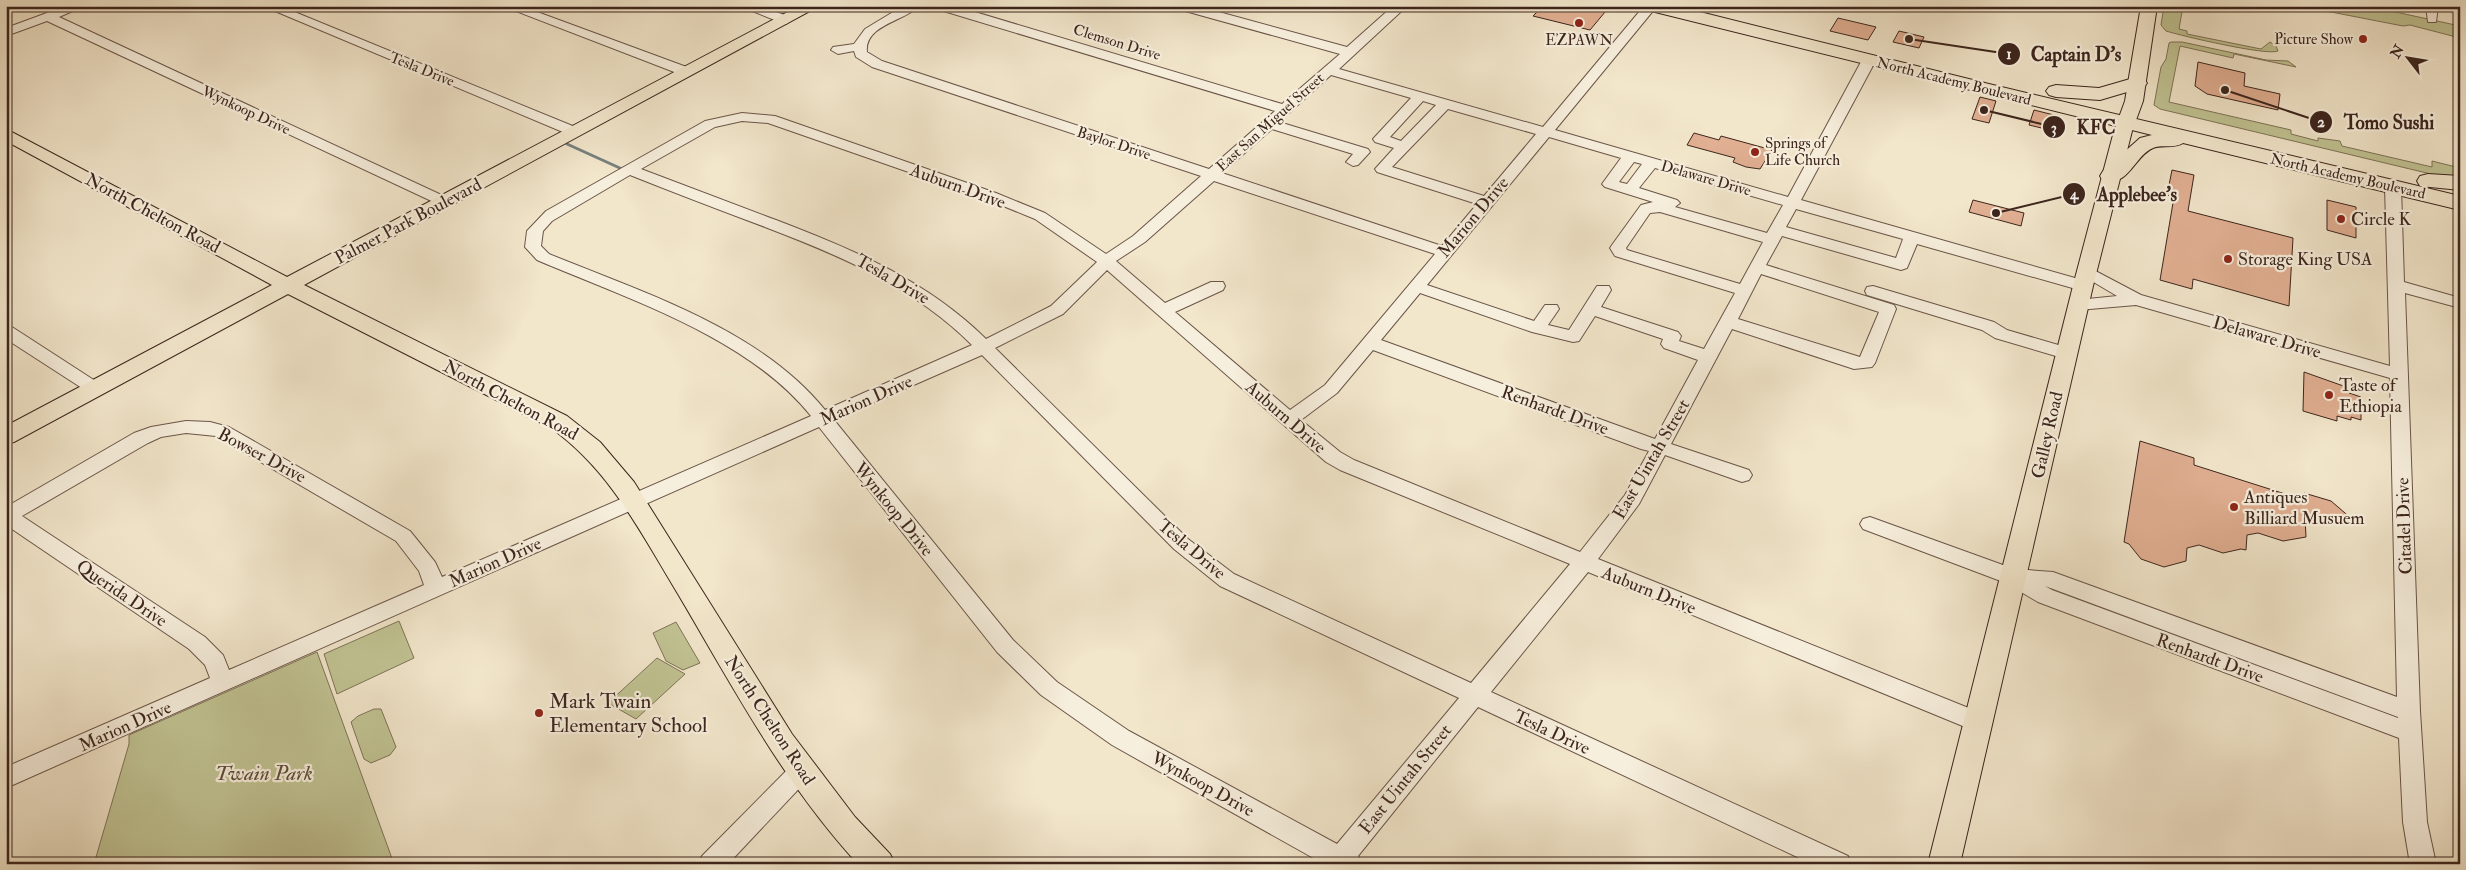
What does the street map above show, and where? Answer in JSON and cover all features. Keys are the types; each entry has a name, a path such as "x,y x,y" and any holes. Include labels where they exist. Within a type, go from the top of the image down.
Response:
{"highway":[{"name":"North Academy Boulevard","path":"1652,6 1869,60 2460,189"},
{"name":"North Academy Boulevard","path":"1691,6 2048,91 2225,147 2460,203"},
{"path":"2048,91 2100,94 2137,83"},
{"path":"2111,176 2142,144 2154,140 2185,140 2225,147"},
{"path":"2428,181 2460,183"}],"main road":[{"name":"Palmer Park Boulevard","path":"6,436 811,6"},
{"name":"Galley Road","path":"1944,864 2082,287 2111,176 2129,117 2137,83 2149,6"},
{"name":"North Chelton Road","path":"6,134 287,285 559,422 601,455 634,500 801,771 844,827 879,864"}],"street":[{"path":"6,32 78,6"},
{"name":"Tesla Drive","path":"269,6 575,132"},
{"path":"509,6 687,72"},
{"path":"746,6 786,20"},
{"path":"838,50 858,47 861,40 870,30 912,6"},
{"name":"Clemson Drive","path":"942,6 1284,110"},
{"path":"1182,6 1349,52"},
{"name":"East San Miguel Street","path":"1111,265 1138,247 1139,239 1401,6"},
{"name":"Marion Drive","path":"1289,419 1322,398 1652,6"},
{"path":"2432,6 2432,19"},
{"name":"Wynkoop Drive","path":"48,17 444,202"},
{"name":"Baylor Drive","path":"858,47 864,58 877,64 1444,252"},
{"name":"East Uintah Street","path":"1342,862 1624,509 1661,447 1869,60"},
{"name":"Delaware Drive","path":"1329,70 2082,287 2399,374"},
{"path":"1404,146 1380,139 1420,97"},
{"path":"1445,104 1382,169 1486,202"},
{"name":"Auburn Drive","path":"629,170 710,124 732,118 760,117 981,193 1040,216 1111,265 1333,457 1347,465 1582,563 1978,722"},
{"path":"1268,123 1363,152 1353,162"},
{"path":"1630,156 1610,184 1776,235"},
{"path":"1630,190 1650,162"},
{"name":"Wynkoop Drive","path":"629,170 541,222 532,236 533,247 537,253 738,343 788,380 823,420 999,638 1026,669 1045,687 1067,705 1113,735 1342,862"},
{"name":"Tesla Drive","path":"629,170 876,266 925,295 950,314 1180,544 1212,570 1247,590 1840,864"},
{"name":"Citadel Drive","path":"2393,187 2414,822 2423,864"},
{"path":"1746,291 1621,253 1618,248 1646,208 1654,209 1656,206 1900,265 1912,237"},
{"path":"1729,322 1854,362 1866,362 1888,309 1760,264"},
{"path":"1760,264 1812,277 1823,276 1988,326 2001,334 2066,353"},
{"name":"Marion Drive","path":"6,778 634,500 823,420 984,347 1006,343 1070,311 1111,265"},
{"name":"Delaware Drive","path":"2082,287 2107,285 2135,300"},
{"path":"1162,311 1217,286"},
{"path":"1415,286 1538,328 1573,337 1603,290"},
{"path":"2396,286 2460,303"},
{"path":"1538,328 1551,309"},
{"path":"1590,309 1672,336 1670,344 1709,357"},
{"path":"6,331 94,388"},
{"name":"Renhardt Drive","path":"1369,342 1742,475"},
{"name":"Bowser Drive","path":"6,516 141,438 172,428 210,428 222,431 403,536 428,568 436,588"},
{"name":"Querida Drive","path":"6,516 197,643 215,661 222,682"},
{"name":"Renhardt Drive","path":"1870,524 2013,577 2045,596 2410,721"},
{"path":"711,864 801,771"}],"green space":[{"path":"2164,6 2183,6 2179,29 2187,31 2187,34 2261,49 2270,42 2276,46 2278,51 2258,51 2166,31 2161,25"},
{"path":"2316,6 2368,6 2460,26 2460,38 2410,25 2403,26 2326,11"},
{"path":"2182,42 2266,60 2288,61 2296,67 2234,54 2233,58 2180,46 2169,102 2291,130 2291,134 2318,141 2318,138 2340,141 2342,146 2432,167 2432,161 2460,168 2460,181 2160,109 2154,105 2161,67 2166,59 2169,43"},
{"path":"399,621 414,658 337,694 324,654"},
{"path":"676,622 700,663 683,670 666,661 653,633"},
{"name":"Twain Park","path":"317,652 394,864 94,864 129,744 129,735"},
{"path":"657,658 685,674 636,719 608,703"},
{"path":"374,709 381,709 396,747 390,755 371,763 364,759 351,722 358,716"}],"building":[{"name":"EZPAWN","path":"1543,6 1580,6 1605,12 1590,30 1533,16"},
{"path":"1838,18 1876,27 1868,40 1830,31"},
{"path":"1899,31 1924,37 1919,48 1893,42"},
{"path":"2198,62 2245,73 2244,86 2280,94 2278,110 2207,94 2195,86"},
{"path":"1980,97 1996,101 1989,123 1972,119"},
{"path":"2034,110 2058,116 2054,131 2029,125"},
{"name":"Springs of Life Church","path":"1694,133 1719,140 1721,136 1772,150 1760,169 1746,167 1733,162 1735,158 1687,145"},
{"name":"Storage King USA","path":"2172,170 2194,175 2188,211 2293,238 2289,306 2193,279 2192,289 2160,280 2174,197 2167,195"},
{"path":"1973,200 2024,213 2021,226 1969,212"},
{"name":"Circle K","path":"2327,200 2356,207 2356,238 2327,230"},
{"name":"Taste of Ethiopia","path":"2304,372 2349,388 2349,393 2361,397 2361,420 2351,417 2351,420 2337,416 2337,421 2303,411"},
{"name":"Antiques Billiard Musuem","path":"2140,441 2194,458 2194,465 2304,500 2304,493 2331,501 2352,519 2326,524 2305,518 2306,537 2283,541 2258,533 2247,535 2246,550 2241,549 2223,553 2199,545 2187,548 2186,561 2164,567 2141,559 2129,544 2124,542"}],"waterway":[{"path":"567,144 622,169"}],"place":[{"name":"EZPAWN","path":"1579,23"},
{"name":"Captain D's","path":"1909,39"},
{"name":"Picture Show","path":"2363,39"},
{"name":"Tomo Sushi","path":"2225,90"},
{"name":"KFC","path":"1984,110"},
{"name":"Springs of Life Church","path":"1755,152"},
{"name":"Applebee's","path":"1996,213"},
{"name":"Circle K","path":"2341,219"},
{"name":"Storage King USA","path":"2228,259"},
{"name":"Taste of Ethiopia","path":"2329,395"},
{"name":"Antiques Billiard Musuem","path":"2234,507"},
{"name":"Mark Twain Elementary School","path":"539,713"}]}
